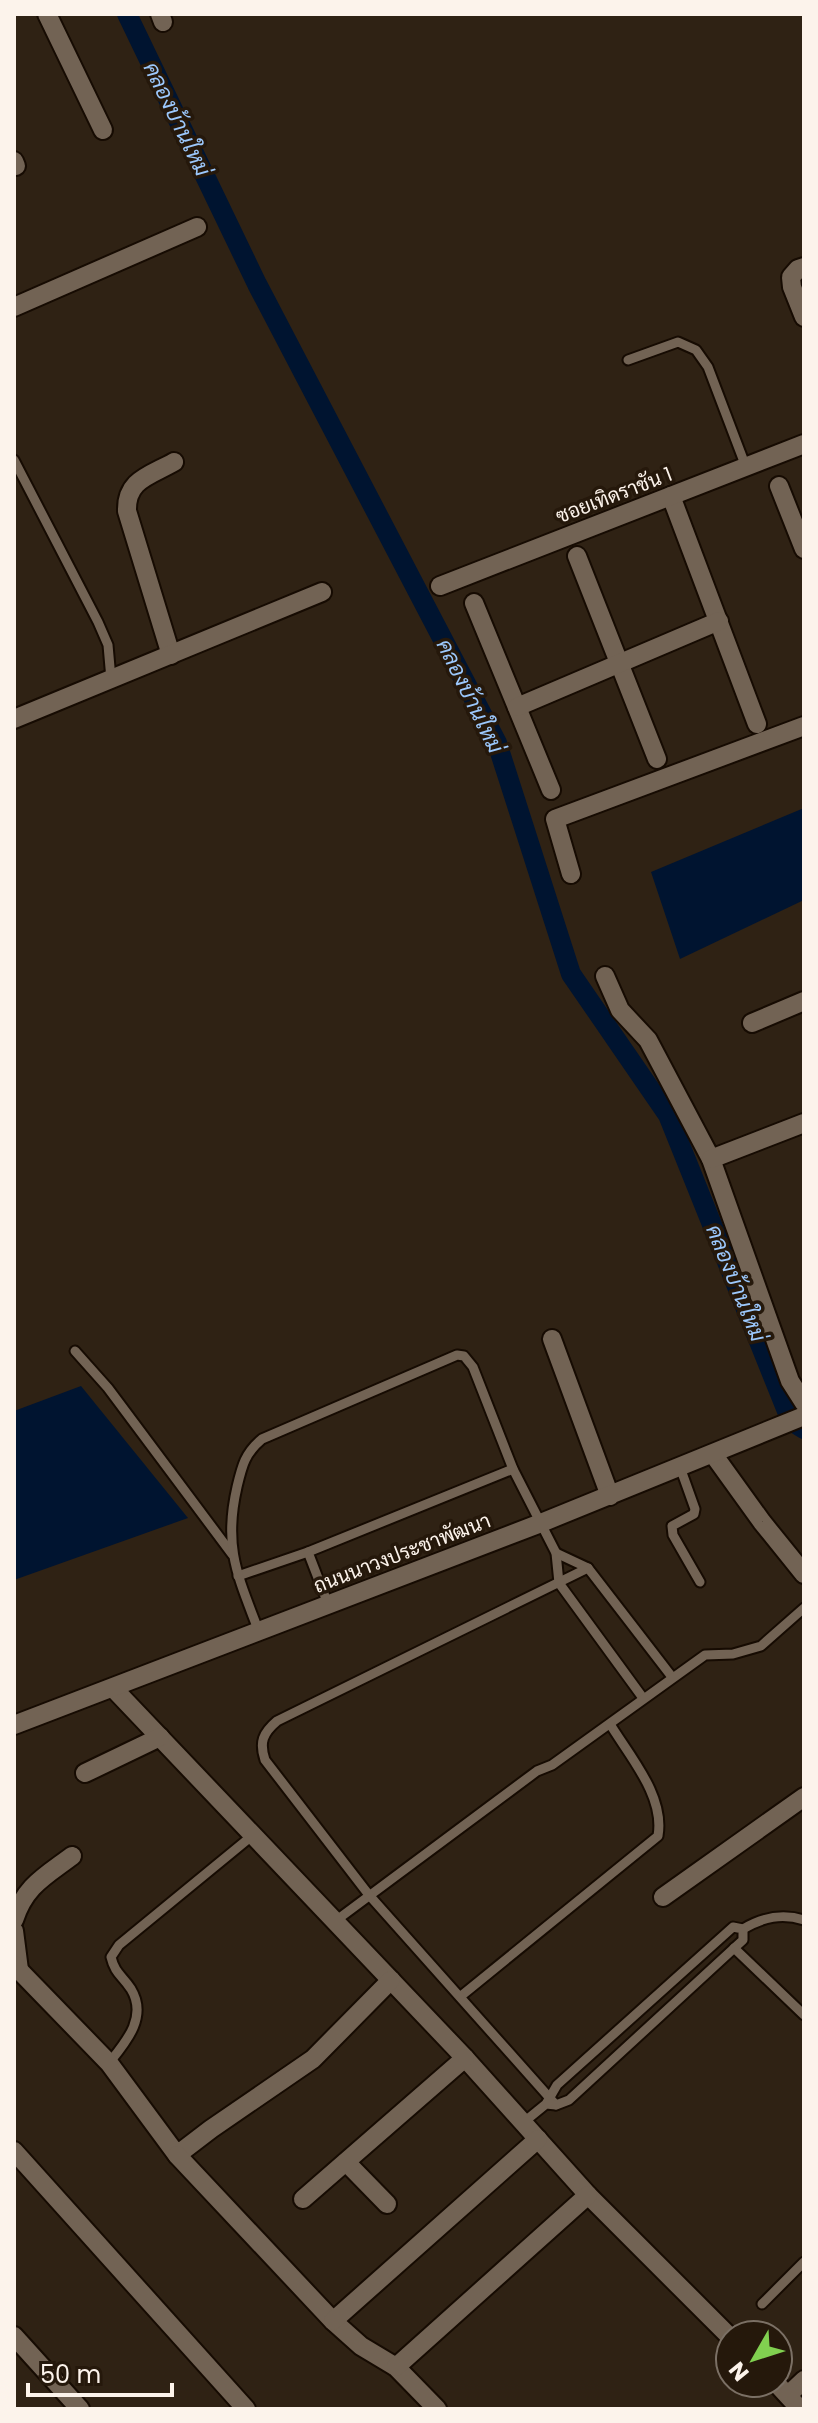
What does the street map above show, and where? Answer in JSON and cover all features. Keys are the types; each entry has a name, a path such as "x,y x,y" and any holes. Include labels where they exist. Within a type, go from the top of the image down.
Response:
{"street":[{"path":"47,14 103,130"},
{"path":"14,307 197,227"},
{"path":"804,267 791,277 804,317"},
{"name":"ซอยเทิดราชัน 1","path":"440,586 804,444"},
{"path":"171,655 127,511 126,495 134,484 174,462"},
{"path":"779,486 804,549"},
{"path":"671,496 757,724"},
{"path":"577,556 657,759"},
{"path":"14,719 322,592"},
{"path":"474,603 551,790"},
{"path":"517,707 719,621"},
{"path":"571,874 555,819 804,726"},
{"path":"605,976 620,1010 648,1040 711,1159 790,1381 804,1403"},
{"path":"752,1023 804,1001"},
{"path":"711,1159 804,1123"},
{"path":"552,1339 610,1496"},
{"name":"ถนนนาวงประชาพัฒนา","path":"14,1725 541,1523 804,1416"},
{"path":"713,1454 804,1574"},
{"path":"114,1689 465,2058 588,2195 714,2321"},
{"path":"85,1773 160,1737"},
{"path":"663,1897 804,1797"},
{"path":"14,1920 19,1904 30,1887 72,1856"},
{"path":"14,1931 16,1968 109,2063 177,2155 333,2321 361,2346 396,2367 437,2409"},
{"path":"177,2155 313,2059 391,1980"},
{"path":"303,2199 465,2058"},
{"path":"333,2321 538,2139"},
{"path":"14,2151 246,2409"},
{"path":"346,2162 387,2204"},
{"path":"396,2367 588,2195"},
{"path":"14,2336 80,2409"},
{"path":"790,2400 804,2380"}],"lane":[{"path":"628,360 678,342 696,350 708,367 746,467"},
{"path":"14,460 98,622 108,645 111,679"},
{"path":"75,1351 108,1388 232,1554"},
{"path":"259,1632 232,1554 231,1512 243,1459 262,1439 457,1355 469,1359 473,1367 513,1469 556,1553 559,1583 643,1698"},
{"path":"680,1467 695,1509 694,1514 672,1526 673,1535 700,1582"},
{"path":"238,1576 308,1552 513,1469"},
{"path":"308,1552 328,1604"},
{"path":"556,1553 588,1568 672,1677"},
{"path":"550,2101 461,1996 369,1895 265,1760 262,1749 264,1733 277,1721 588,1568"},
{"path":"334,1922 537,1771 552,1765 672,1677 705,1655 733,1654 761,1646 804,1608"},
{"path":"461,1996 658,1836 661,1820 653,1797 610,1724"},
{"path":"109,2063 131,2036 137,2007 132,1990 114,1969 111,1957 119,1945 253,1835"},
{"path":"524,2122 550,2101 557,2085 733,1927 743,1929 757,1921 787,1915 804,1920"},
{"path":"550,2101 569,2100 743,1940 743,1929"},
{"path":"734,1948 804,2015"},
{"path":"762,2304 804,2262"}],"water":[{"path":"804,808 804,900 680,959 651,872"},
{"path":"81,1386 188,1518 14,1580 14,1411"}],"waterway":[{"name":"คลองบ้านใหม่","path":"127,14 257,284 497,743 571,974 668,1115 791,1421 804,1429"}]}
